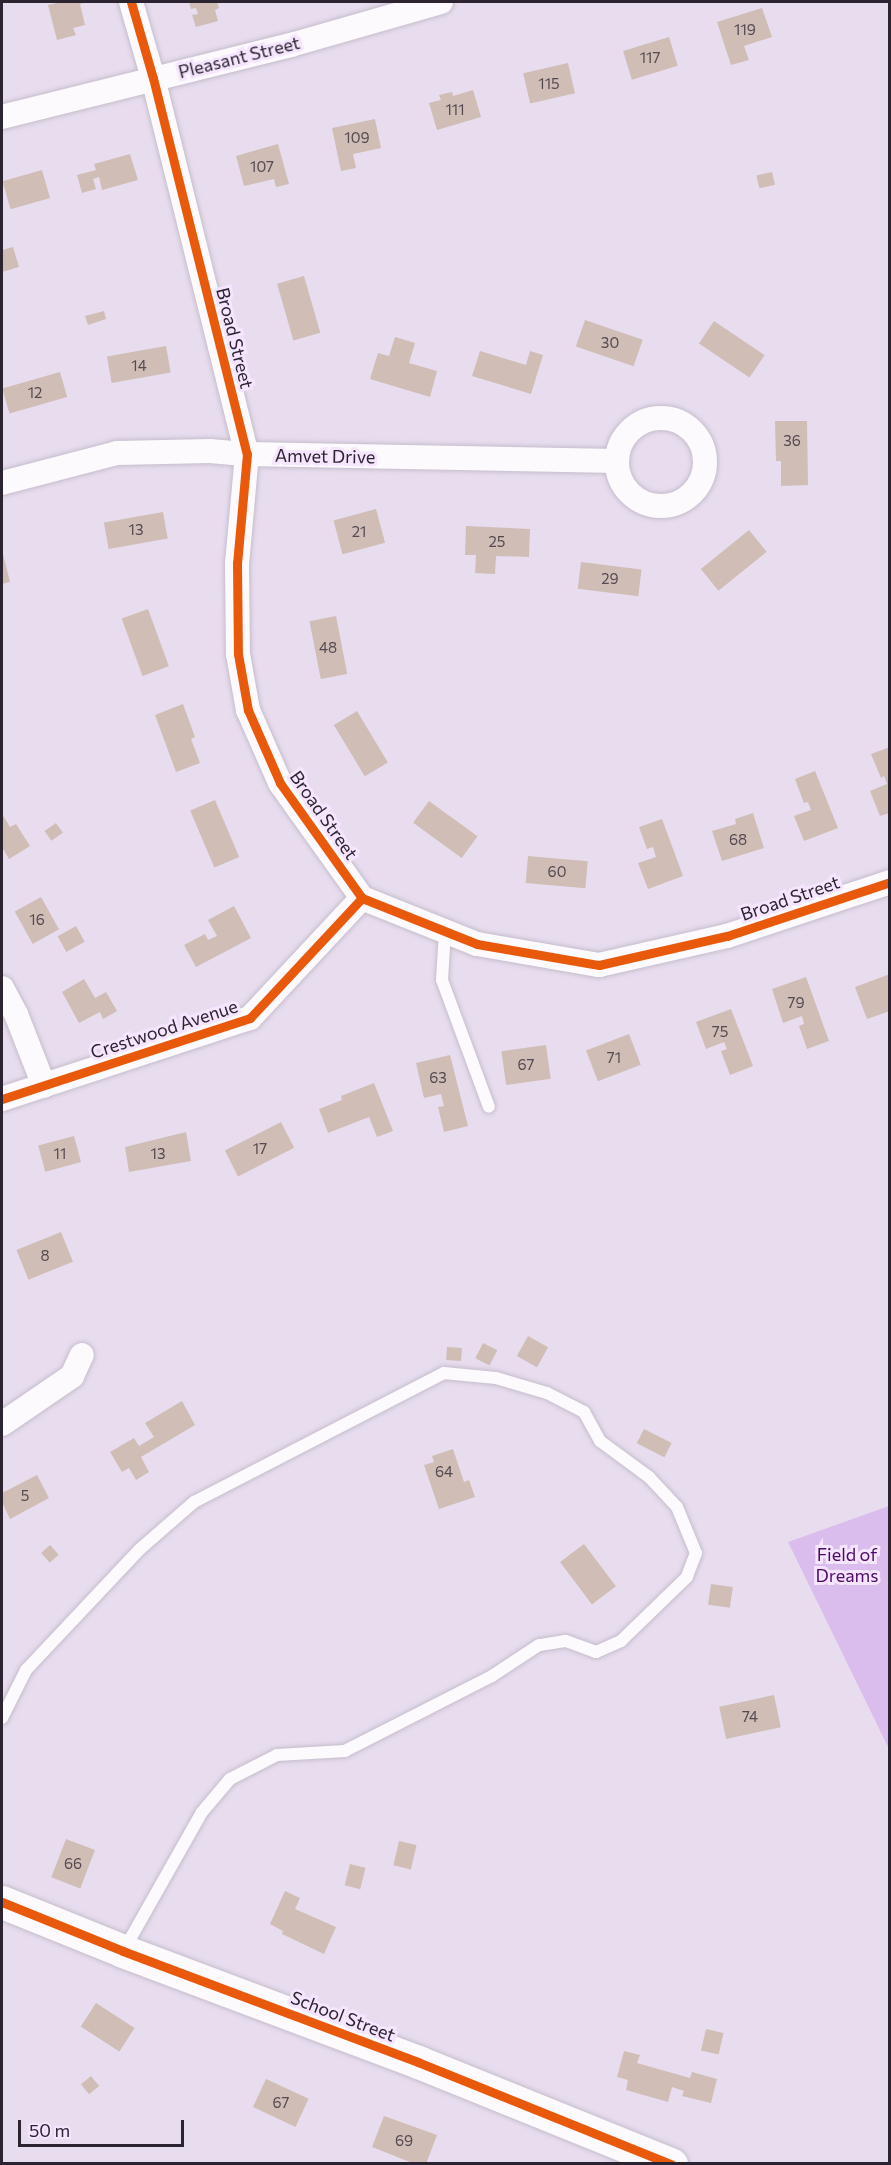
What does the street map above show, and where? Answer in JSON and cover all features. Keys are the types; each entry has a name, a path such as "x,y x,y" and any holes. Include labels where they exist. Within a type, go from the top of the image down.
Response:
{"street":[{"name":"Broad Street","path":"131,2 153,78 247,454 237,563 238,654 248,710 280,783 362,898 477,944 599,965 727,936 890,882"},
{"name":"Pleasant Street","path":"2,117 291,45 441,2"},
{"name":"Amvet Drive","path":"2,483 117,453 210,451 247,454 618,461"},
{"name":"Crestwood Avenue","path":"2,1099 250,1018 362,898"},
{"path":"2,988 16,1014 44,1086"},
{"path":"2,1424 72,1376 82,1355"},
{"name":"School Street","path":"2,1902 123,1951 418,2062 671,2163"}],"lane":[{"path":"445,931 442,980 489,1107"},
{"path":"2,1718 26,1670 140,1549 194,1502 444,1373 496,1378 547,1393 584,1412 600,1441 649,1477 677,1507 696,1553 687,1577 621,1641 596,1652 565,1641 540,1645 492,1676 345,1751 277,1755 230,1779 202,1812 123,1951"}],"green space":[{"name":"Field of Dreams","path":"890,1506 889,1749 788,1542"}],"building":[{"path":"62,2 86,2 80,4 85,25 73,28 76,35 57,40 48,5"},
{"path":"189,2 217,2 219,8 215,10 218,21 196,27 192,15 198,14 196,8 191,9"},
{"path":"762,8 772,37 744,46 749,60 731,65 717,22"},
{"path":"669,37 678,66 632,80 623,51"},
{"path":"568,63 575,93 530,104 523,73"},
{"path":"473,90 481,117 437,130 429,103 441,100 439,95 452,92 453,96"},
{"path":"375,119 381,148 353,154 356,168 341,171 332,128"},
{"path":"278,144 289,184 276,187 274,179 244,186 236,156"},
{"path":"130,154 138,180 102,190 99,177 93,179 96,189 82,193 77,175 96,170 94,164"},
{"path":"42,170 50,198 11,209 3,181"},
{"path":"772,172 775,185 759,188 756,176"},
{"path":"13,247 19,267 2,272 2,250"},
{"path":"304,276 320,333 293,340 277,284"},
{"path":"104,311 106,319 88,325 85,316"},
{"path":"585,320 643,340 634,366 576,346"},
{"path":"714,321 765,355 749,377 699,343"},
{"path":"395,337 415,343 409,363 437,371 430,397 370,379 378,353 389,356"},
{"path":"166,346 171,373 112,383 107,356"},
{"path":"480,351 526,365 530,351 543,355 531,394 472,376"},
{"path":"60,372 67,397 9,414 2,389"},
{"path":"775,421 807,421 808,485 781,486 781,461 776,461"},
{"path":"376,509 385,543 343,554 333,520"},
{"path":"163,512 168,539 109,549 104,522"},
{"path":"466,526 530,529 529,557 496,556 495,574 475,573 476,555 465,555"},
{"path":"749,530 767,552 718,591 701,569"},
{"path":"2,550 10,582 2,584"},
{"path":"581,562 642,569 638,596 578,589"},
{"path":"148,609 169,666 143,676 122,619"},
{"path":"336,616 347,674 321,679 309,621"},
{"path":"183,704 195,737 191,739 200,763 176,772 155,715"},
{"path":"357,711 388,762 365,776 334,725"},
{"path":"890,747 890,813 880,816 870,791 887,784 884,776 881,778 871,754"},
{"path":"815,771 838,828 804,841 794,816 811,810 808,802 804,803 795,779"},
{"path":"215,800 239,857 214,868 190,811"},
{"path":"429,801 478,836 462,858 413,823"},
{"path":"753,813 764,848 722,861 712,831 736,824 735,819"},
{"path":"2,814 10,827 16,824 30,846 9,859 2,847"},
{"path":"662,819 683,876 648,889 638,863 656,857 653,847 647,849 639,827"},
{"path":"56,823 63,833 51,841 45,831"},
{"path":"528,856 588,861 585,888 526,883"},
{"path":"41,897 59,929 33,944 15,912"},
{"path":"234,906 251,938 196,967 184,945 205,934 208,940 217,936 208,920"},
{"path":"76,926 85,942 66,952 58,936"},
{"path":"890,974 890,1011 867,1019 855,987"},
{"path":"806,977 829,1041 807,1049 799,1026 804,1024 802,1016 783,1023 772,989"},
{"path":"84,979 95,998 106,992 117,1011 103,1019 100,1012 79,1023 62,992"},
{"path":"731,1009 753,1066 730,1075 721,1051 727,1049 724,1042 706,1049 696,1022"},
{"path":"629,1034 641,1065 598,1081 586,1050"},
{"path":"546,1045 551,1079 506,1085 501,1051"},
{"path":"450,1055 468,1126 444,1132 438,1107 444,1106 441,1094 424,1098 416,1063"},
{"path":"374,1083 393,1131 377,1137 369,1117 328,1133 319,1109 342,1100 341,1096"},
{"path":"281,1122 294,1148 238,1176 225,1151"},
{"path":"186,1132 191,1161 129,1172 125,1147"},
{"path":"74,1136 81,1162 45,1172 38,1146"},
{"path":"61,1232 73,1262 28,1280 16,1250"},
{"path":"528,1336 548,1347 537,1367 517,1356"},
{"path":"483,1343 497,1350 490,1365 475,1358"},
{"path":"447,1347 462,1348 461,1361 446,1360"},
{"path":"182,1401 195,1425 141,1457 149,1472 136,1480 129,1468 122,1472 110,1452 134,1438 139,1446 154,1437 145,1423"},
{"path":"644,1429 672,1443 664,1457 637,1443"},
{"path":"453,1449 464,1482 469,1480 475,1497 439,1509 424,1465 434,1462 432,1456"},
{"path":"37,1475 49,1498 10,1519 2,1502 2,1493"},
{"path":"584,1544 616,1586 592,1604 560,1562"},
{"path":"50,1545 59,1555 50,1563 41,1553"},
{"path":"711,1584 733,1587 730,1608 708,1605"},
{"path":"774,1695 781,1727 726,1739 719,1707"},
{"path":"66,1839 95,1850 80,1888 51,1877"},
{"path":"399,1841 417,1845 411,1869 393,1865"},
{"path":"350,1864 366,1868 360,1889 345,1885"},
{"path":"285,1891 300,1898 295,1909 336,1927 324,1954 282,1934 283,1931 270,1924"},
{"path":"96,2003 135,2028 119,2052 81,2026"},
{"path":"706,2029 724,2033 719,2054 701,2050"},
{"path":"624,2051 640,2055 637,2063 690,2078 692,2072 717,2079 711,2103 682,2096 684,2091 672,2087 668,2102 626,2090 628,2080 617,2077"},
{"path":"91,2076 99,2086 89,2094 81,2084"},
{"path":"266,2079 309,2099 295,2127 253,2107"},
{"path":"384,2116 437,2135 426,2164 415,2164 372,2147"}],"cycle path":[{"path":"131,2 153,78 247,454 237,563 238,654 248,710 280,783 362,898 477,944 599,965 727,936 890,882"},
{"path":"2,1099 250,1018 362,898"},
{"path":"2,1902 123,1951 418,2062 671,2164"}]}
